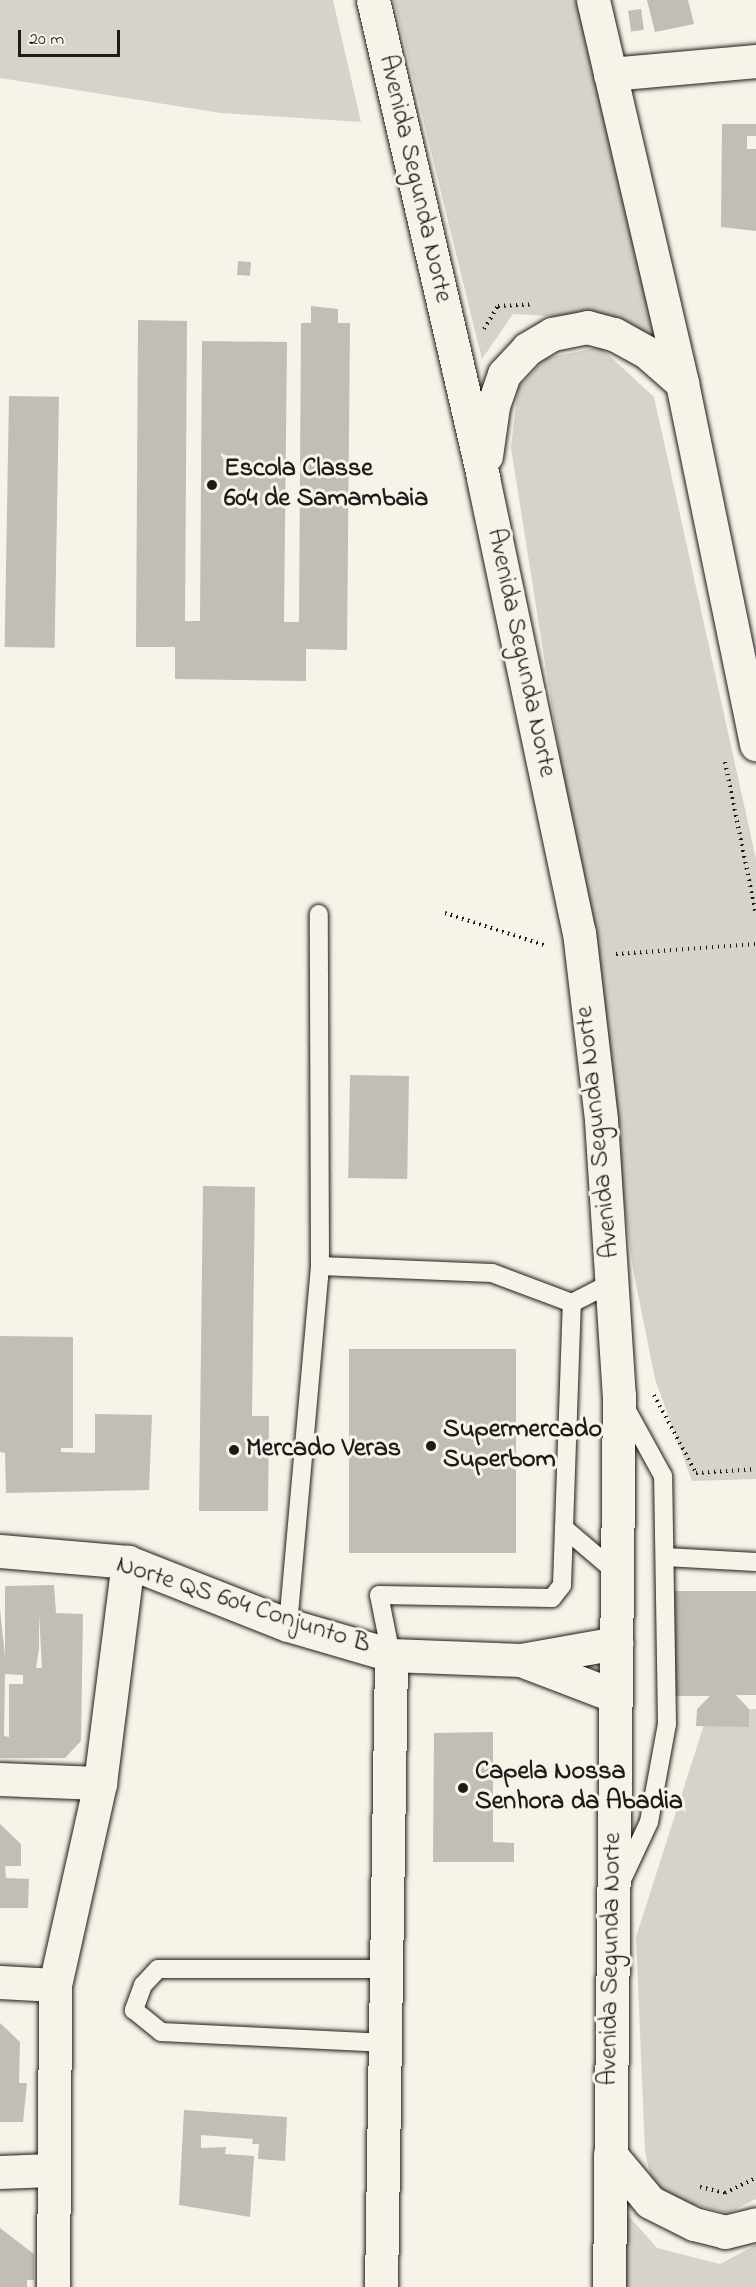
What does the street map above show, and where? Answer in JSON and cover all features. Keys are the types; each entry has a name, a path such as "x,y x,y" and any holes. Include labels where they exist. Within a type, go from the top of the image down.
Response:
{"main road":[{"name":"Avenida Segunda Norte","path":"373,0 483,478 579,932 613,1282 619,1395 609,2287"},
{"path":"593,0 682,383 756,745"},
{"path":"610,74 756,61"},
{"path":"483,478 493,406 504,374 527,349 552,334 587,327 614,334 648,353 682,383"},
{"name":"Norte QS 604 Conjunto B","path":"0,1551 128,1562 288,1625 391,1655 521,1660 616,1642"},
{"path":"52,2287 55,1985 100,1783 128,1562"},
{"path":"381,2287 387,2043 391,1655"},
{"name":"Norte QS 604 Conjunto B","path":"521,1660 615,1696"},
{"path":"0,1779 100,1783"},
{"path":"0,1982 55,1985"},
{"path":"610,2154 650,2202 694,2224 724,2232 756,2224"},
{"path":"0,2172 53,2170"}],"lane":[{"path":"288,1625 320,1266 319,914"},
{"path":"320,1266 492,1274 572,1303 613,1282"},
{"path":"391,1655 379,1595 552,1598 562,1585 572,1303"},
{"path":"613,1899 649,1822 667,1724 663,1476 619,1395"},
{"path":"564,1528 618,1574"},
{"path":"665,1557 756,1562"},
{"path":"386,1969 158,1969 143,1985 134,2010 161,2032 387,2043"}],"path":[{"path":"723,752 756,914"}],"shaded area":[{"path":"0,0 333,0 361,122 221,113 0,78"},
{"path":"394,0 579,0 661,347 605,319 513,314 482,359 486,376"},
{"path":"600,347 654,397 756,859 756,1479 692,1481 655,1379 633,1269 588,935 511,448 518,388 546,358"},
{"path":"709,1709 756,1709 756,2199 728,2213 654,2195 645,2151 636,1937"},
{"path":"626,2213 657,2248 720,2264 756,2245 756,2287 626,2287"}],"building":[{"path":"647,0 688,0 694,24 655,32"},
{"path":"641,9 644,30 631,32 628,11"},
{"path":"722,124 756,124 756,136 747,136 747,149 756,149 756,231 721,227"},
{"path":"238,261 251,262 250,276 237,275"},
{"path":"311,306 338,309 338,323 350,323 347,650 306,649 306,681 175,679 175,647 136,647 138,320 187,321 185,621 200,621 202,341 287,342 284,622 299,622 301,323 311,323"},
{"path":"9,396 59,397 55,648 5,647"},
{"path":"350,1075 409,1076 407,1179 348,1178"},
{"path":"203,1186 255,1187 252,1416 269,1416 268,1511 199,1511"},
{"path":"0,1336 73,1337 73,1448 61,1448 61,1452 95,1453 95,1414 152,1415 149,1490 6,1493 5,1453 0,1452"},
{"name":"Supermercado Superbom","path":"349,1349 516,1349 516,1553 349,1553"},
{"path":"54,1585 56,1613 83,1614 81,1741 65,1758 0,1758 0,1609 5,1656 5,1586","holes":["39,1613 42,1668 36,1668 39,1648","5,1674 23,1675 23,1684 9,1684 9,1737 4,1736"]},
{"path":"672,1591 756,1591 756,1695 736,1695 749,1709 749,1727 696,1726 697,1709 710,1696 672,1696"},
{"name":"Capela Nossa Senhora da Abadia","path":"493,1732 493,1842 514,1843 514,1862 433,1862 434,1733"},
{"path":"0,1824 21,1844 21,1866 5,1866 6,1878 29,1879 28,1908 0,1908"},
{"path":"0,2023 20,2042 19,2083 27,2083 23,2122 0,2122"},
{"path":"184,2110 287,2117 285,2161 258,2159 259,2144 252,2144 253,2139 201,2135 201,2148 226,2147 225,2154 254,2156 250,2217 179,2205"},
{"path":"0,2228 34,2254 34,2280 27,2280 27,2287 0,2287"}],"place":[{"name":"Escola Classe 604 de Samambaia","path":"212,485"},
{"name":"Supermercado Superbom","path":"431,1446"},
{"name":"Mercado Veras","path":"234,1450"},
{"name":"Capela Nossa Senhora da Abadia","path":"463,1788"}]}
